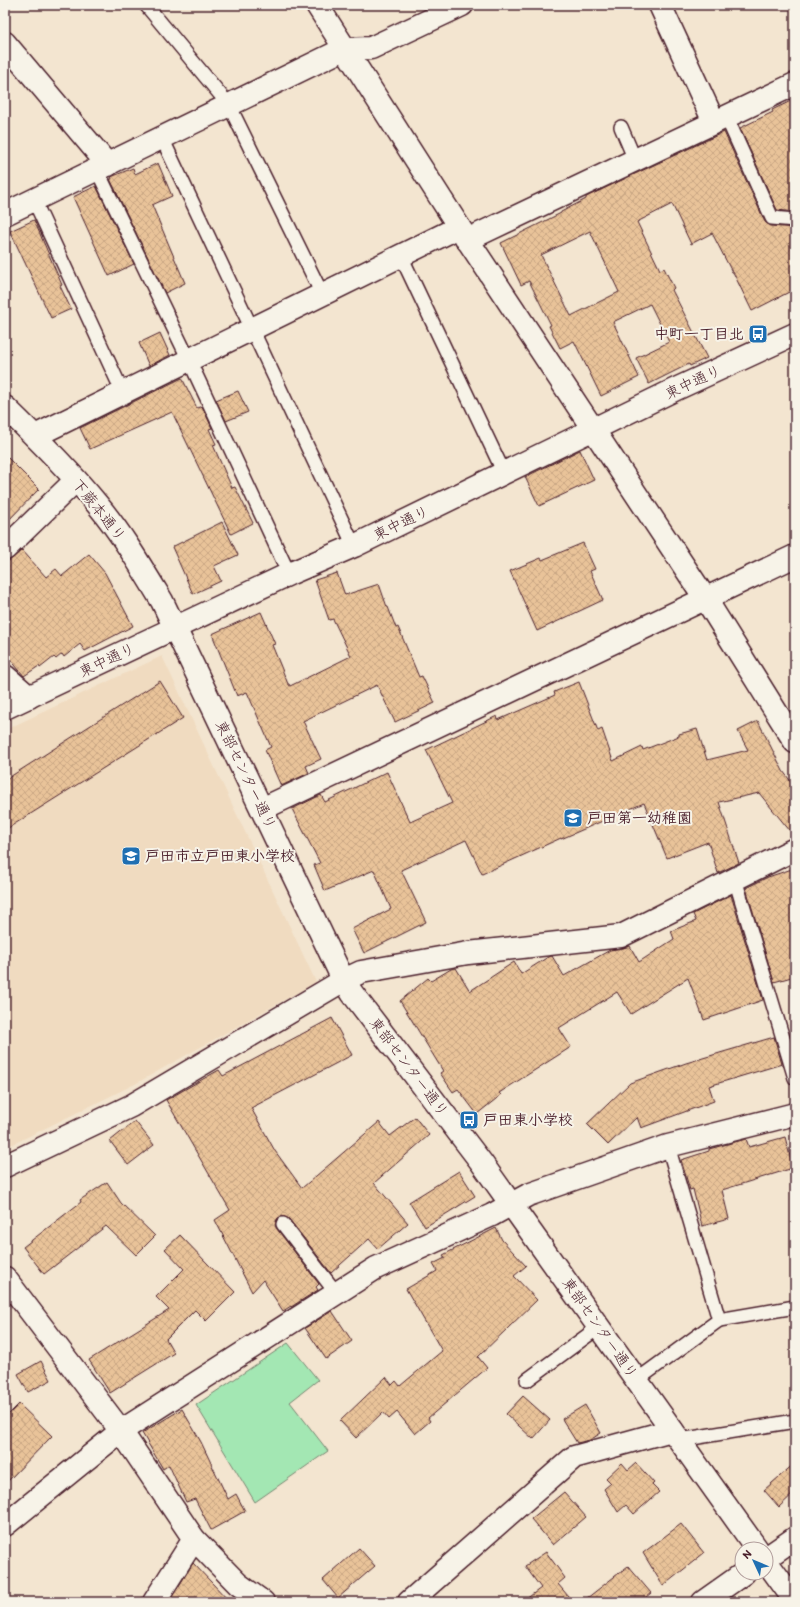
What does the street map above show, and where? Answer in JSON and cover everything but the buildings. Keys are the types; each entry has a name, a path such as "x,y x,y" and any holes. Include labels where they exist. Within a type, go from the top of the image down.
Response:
{"street":[{"path":"317,5 463,233 705,598 795,742"},
{"path":"5,214 344,49 370,48 462,5"},
{"path":"660,5 720,119"},
{"path":"5,43 103,167"},
{"path":"35,436 400,256 463,233 635,160 795,84"},
{"name":"東中通り","path":"5,708 289,574 354,546 795,334"},
{"name":"下蕨本通り","path":"5,407 35,436 98,505 131,551 162,601 175,627"},
{"path":"5,549 76,480"},
{"path":"262,809 795,556"},
{"name":"東部センター通り","path":"175,627 344,980 352,993 512,1204 751,1541"},
{"path":"5,676 28,697"},
{"path":"5,1166 131,1106 344,980 361,972 468,953 621,936 795,849"},
{"path":"5,1525 121,1432 376,1268 492,1215 528,1195 668,1146 795,1114"},
{"path":"5,1278 121,1432 194,1539 238,1584 263,1602"},
{"path":"409,1602 574,1457 676,1435"},
{"path":"774,1552 795,1538"},
{"path":"154,1602 194,1539"},
{"path":"774,1572 795,1601"},
{"path":"703,1602 734,1580"}],"lane":[{"path":"146,5 229,105 322,294"},
{"path":"720,119 772,218 795,220"},
{"path":"621,127 635,160"},
{"path":"162,138 354,546"},
{"path":"103,167 189,360 289,574"},
{"path":"34,200 123,393"},
{"path":"400,256 504,473"},
{"path":"735,879 795,1078"},
{"path":"668,1146 719,1320"},
{"path":"283,1224 337,1294"},
{"path":"637,1380 719,1320 795,1307"},
{"path":"527,1380 599,1327"},
{"path":"676,1435 795,1421"}],"shaded area":[{"name":"戸田市立戸田東小学校","path":"162,656 316,982 135,1084 5,1148 5,730"}],"green space":[{"path":"288,1343 318,1380 290,1402 328,1451 255,1502 196,1405"}],"place":[{"name":"中町一丁目北","path":"758,334"},
{"name":"戸田第一幼稚園","path":"573,818"},
{"name":"戸田市立戸田東小学校","path":"131,856"},
{"name":"戸田東小学校","path":"469,1120"}]}
